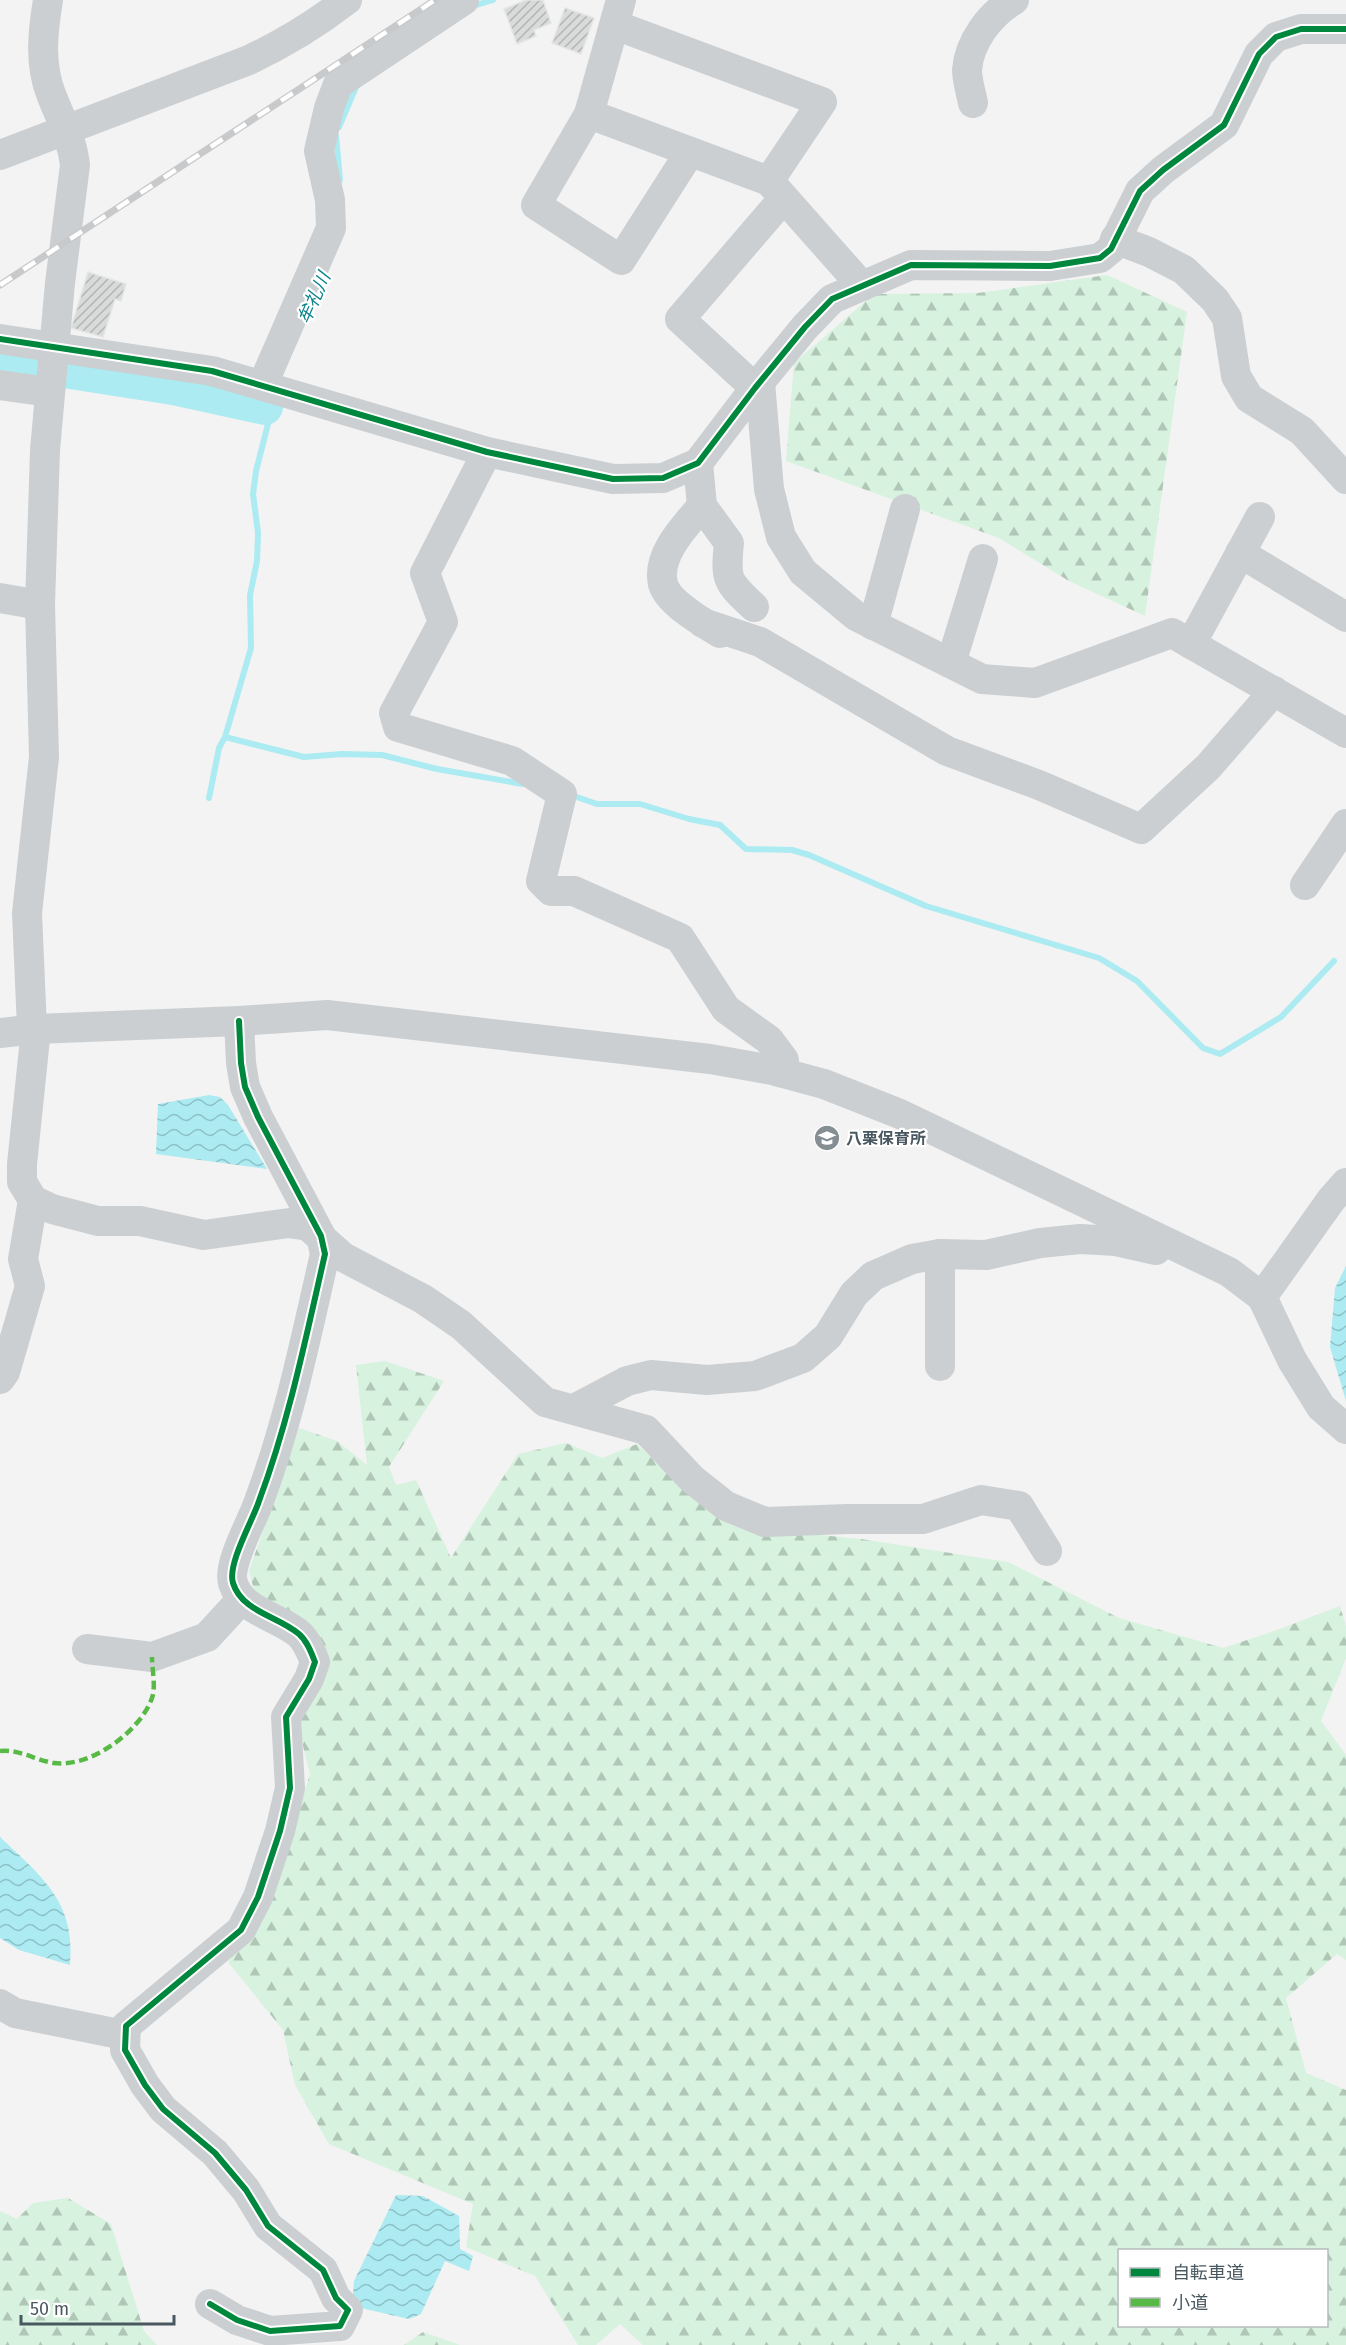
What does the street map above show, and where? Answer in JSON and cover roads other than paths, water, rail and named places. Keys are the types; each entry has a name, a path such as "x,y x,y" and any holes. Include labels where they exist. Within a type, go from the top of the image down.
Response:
{"street":[{"path":"48,0 43,44 45,72 50,93 67,128 73,147 75,165 53,346 41,520 40,605 44,758 27,913 34,1029 22,1164 22,1182 33,1200 52,1209 98,1221 140,1221 204,1236 289,1223 308,1226 343,1257 423,1299 461,1325 545,1402 646,1430 692,1479 726,1506 765,1522 923,1519 981,1500 1019,1506 1047,1551"},
{"path":"0,154 249,60 289,41 320,22 347,0"},
{"path":"263,384 331,228 330,200 319,151 328,108 338,84 464,0"},
{"path":"973,103 967,71 973,46 985,26 1005,5 1014,0"},
{"path":"690,152 621,260 536,205 590,114 618,13 822,102 776,190 680,319 757,385 769,489 781,537 803,572 856,616 982,679 1035,683 1172,633 1346,733"},
{"path":"0,339 212,371 263,384 487,452 613,479 663,478 698,463 757,385 805,327 832,299 911,265 1050,266 1100,258 1111,249 1140,191 1163,170 1224,125 1259,54 1276,37 1301,29 1346,29"},
{"path":"590,114 690,152 776,190 861,286"},
{"path":"1115,239 1149,252 1184,270 1215,300 1227,318 1236,376 1249,399 1302,431 1346,479"},
{"path":"0,385 49,390"},
{"path":"487,452 425,573 443,622 394,713 398,727 512,761 562,794 542,881 551,891 574,891 680,938 726,1009 770,1040 784,1060 784,1073"},
{"path":"698,463 702,506 729,543 727,566 731,586 754,607"},
{"path":"702,506 683,528 664,560 663,584 674,601 703,623 794,679"},
{"path":"873,625 906,509"},
{"path":"1191,644 1260,517"},
{"path":"1240,553 1343,608"},
{"path":"951,663 983,559"},
{"path":"0,598 40,605"},
{"path":"703,623 760,642 947,751 1039,785 1141,829 1208,766 1274,692"},
{"path":"1305,885 1343,835"},
{"path":"0,1033 34,1029 327,1016 710,1059 784,1073 824,1084 900,1114 1230,1272 1262,1297 1292,1360 1321,1407 1346,1429"},
{"path":"210,2304 237,2320 270,2331 339,2326 348,2310 336,2298 323,2270 268,2226 246,2190 215,2153 163,2109 124,2050 126,2025 240,1930 258,1897 280,1831 290,1788 286,1717 309,1679 315,1662 309,1646 300,1635 241,1600 231,1580 235,1561 260,1501 286,1417 325,1254 321,1236 245,1087 240,1063 239,1021"},
{"path":"1262,1297 1331,1200 1346,1183"},
{"path":"0,1379 5,1372 30,1286 23,1259 33,1200"},
{"path":"574,1409 627,1380 651,1375 707,1380 755,1376 803,1358 828,1336 854,1294 873,1276 912,1259 940,1254 986,1255 1040,1243 1080,1239 1116,1241 1156,1250 1183,1250"},
{"path":"940,1254 940,1366"},
{"path":"87,1649 152,1657 207,1637 241,1600"},
{"path":"0,2004 15,2013 124,2035"}],"water":[{"path":"209,1095 220,1097 228,1105 267,1169 156,1154 158,1104"},
{"path":"1346,1266 1346,1401 1330,1347 1335,1288"},
{"path":"0,1837 42,1878 62,1907 68,1924 70,1965 19,1950 0,1938"},
{"path":"396,2195 423,2196 459,2216 460,2249 473,2256 469,2271 445,2261 421,2314 409,2319 352,2306 354,2281"}],"waterway":[{"name":"牟礼川","path":"473,6 493,0"},
{"name":"牟礼川","path":"339,127 356,87"},
{"name":"牟礼川","path":"336,136 340,180"},
{"name":"牟礼川","path":"0,360 173,387 265,407"},
{"path":"209,798 219,748 225,737 251,648 250,595 257,561 258,533 253,494 256,471 270,416 265,407 270,396"},
{"path":"225,737 304,757 342,754 382,755 437,769 523,784"},
{"path":"571,795 597,804 640,804 689,819 720,825 746,849 792,850 809,855 926,906 1099,958 1137,981 1203,1048 1220,1054 1281,1017 1334,961"}],"railway":[{"path":"0,285 435,0"}],"place":[{"name":"八栗保育所","path":"827,1138"}]}
